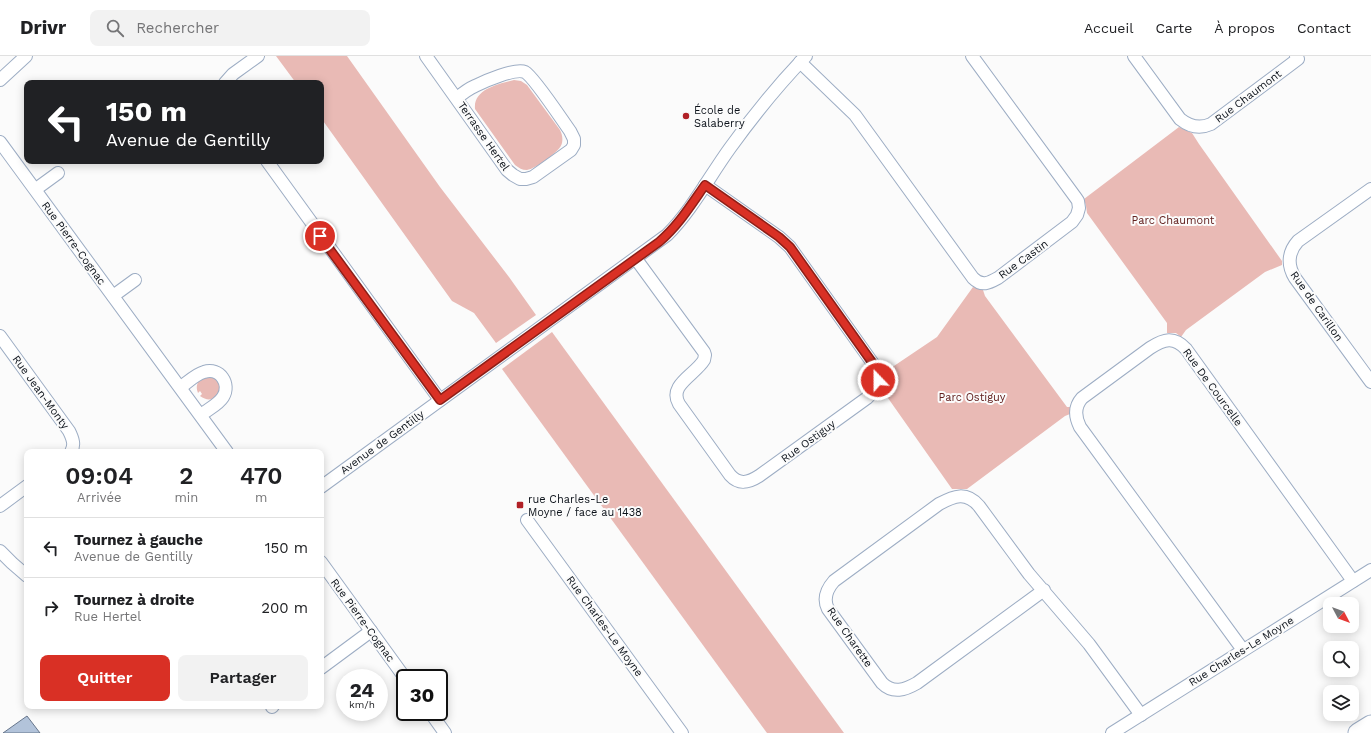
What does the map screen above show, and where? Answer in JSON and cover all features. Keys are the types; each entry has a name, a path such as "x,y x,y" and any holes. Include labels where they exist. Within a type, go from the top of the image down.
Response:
{"main road":[{"path":"1358,733 1371,725"}],"street":[{"path":"0,80 26,56"},
{"path":"228,80 233,74 258,56"},
{"name":"Terrasse Hertel","path":"426,56 512,175 524,179 533,177 566,154 574,145 574,139 570,131 532,78 524,72 511,72 476,85 457,98"},
{"name":"Rue Castin","path":"803,59 855,115 973,278 978,283 985,284 998,278 1064,229 1075,219 1079,208 1076,198 972,56"},
{"name":"Rue Chaumont","path":"1134,56 1180,119 1189,125 1200,127 1211,124 1299,57"},
{"name":"Avenue de Gentilly","path":"324,485 659,242 674,228 742,131 803,59"},
{"name":"Rue Pierre-Cognac","path":"0,142 36,189 225,449"},
{"path":"268,164 440,400"},
{"name":"Rue Pierre-Cognac","path":"36,189 58,173"},
{"name":"Rue Ostiguy","path":"636,259 704,352 704,360 680,386 676,392 676,399 735,480 746,482 759,476 867,398 873,392 878,382 878,373 874,365 790,247 779,237 705,185"},
{"name":"Rue de Carillon","path":"1371,189 1298,241 1292,248 1289,258 1295,278 1371,382"},
{"name":"Rue Pierre-Cognac","path":"113,296 135,280"},
{"name":"Rue Jean-Monty","path":"0,336 70,431 74,446 72,449"},
{"name":"Rue De Courcelle","path":"1243,650 1080,427 1077,420 1076,407 1082,398 1155,344 1162,341 1174,340 1186,349 1353,581"},
{"path":"180,387 200,374 208,371 220,374 225,380 226,388 224,396 220,401 201,415"},
{"path":"0,506 24,488"},
{"name":"Rue Charette","path":"1044,590 917,683 910,687 896,690 888,688 882,683 828,609 826,597 828,589 834,581 939,504 953,498 963,496 972,499 979,506 1029,574 1044,590 1089,644 1141,715"},
{"name":"Rue Charles-Le Moyne","path":"527,520 682,733"},
{"path":"0,551 24,573"},
{"name":"Rue Pierre-Cognac","path":"324,566 398,669"},
{"name":"Rue Charles-Le Moyne","path":"1112,733 1371,570"},
{"path":"324,666 371,631"},
{"path":"436,721 445,733"}],"green space":[{"path":"276,56 347,56 440,187 536,315 496,343 474,313 452,301 324,122 324,80 294,80"},
{"path":"514,80 521,81 527,85 560,130 562,136 561,146 553,155 527,170 521,169 515,165 475,109 475,102 478,97 488,88"},
{"name":"Parc Chaumont","path":"1179,127 1192,133 1282,261 1282,265 1265,272 1186,330 1181,337 1176,333 1167,333 1167,323 1087,213 1084,199"},
{"name":"Parc Ostiguy","path":"973,287 983,290 985,296 1067,407 1071,407 1070,414 1065,416 967,489 952,489 883,391 886,380 885,372 937,337"},
{"path":"552,332 844,733 767,733 502,369"},
{"path":"203,376 215,377 220,385 218,393 214,398 204,398 200,396 202,394 200,391 198,393 198,383"}],"building":[{"path":"27,716 40,733 3,733"}],"place":[{"name":"École de Salaberry","path":"686,116"},
{"name":"rue Charles-Le Moyne / face au 1438","path":"520,505"}],"route":[{"path":"320,236 440,400 659,242 683,217 705,185 779,237 790,247 874,365 878,373 878,380"}]}
